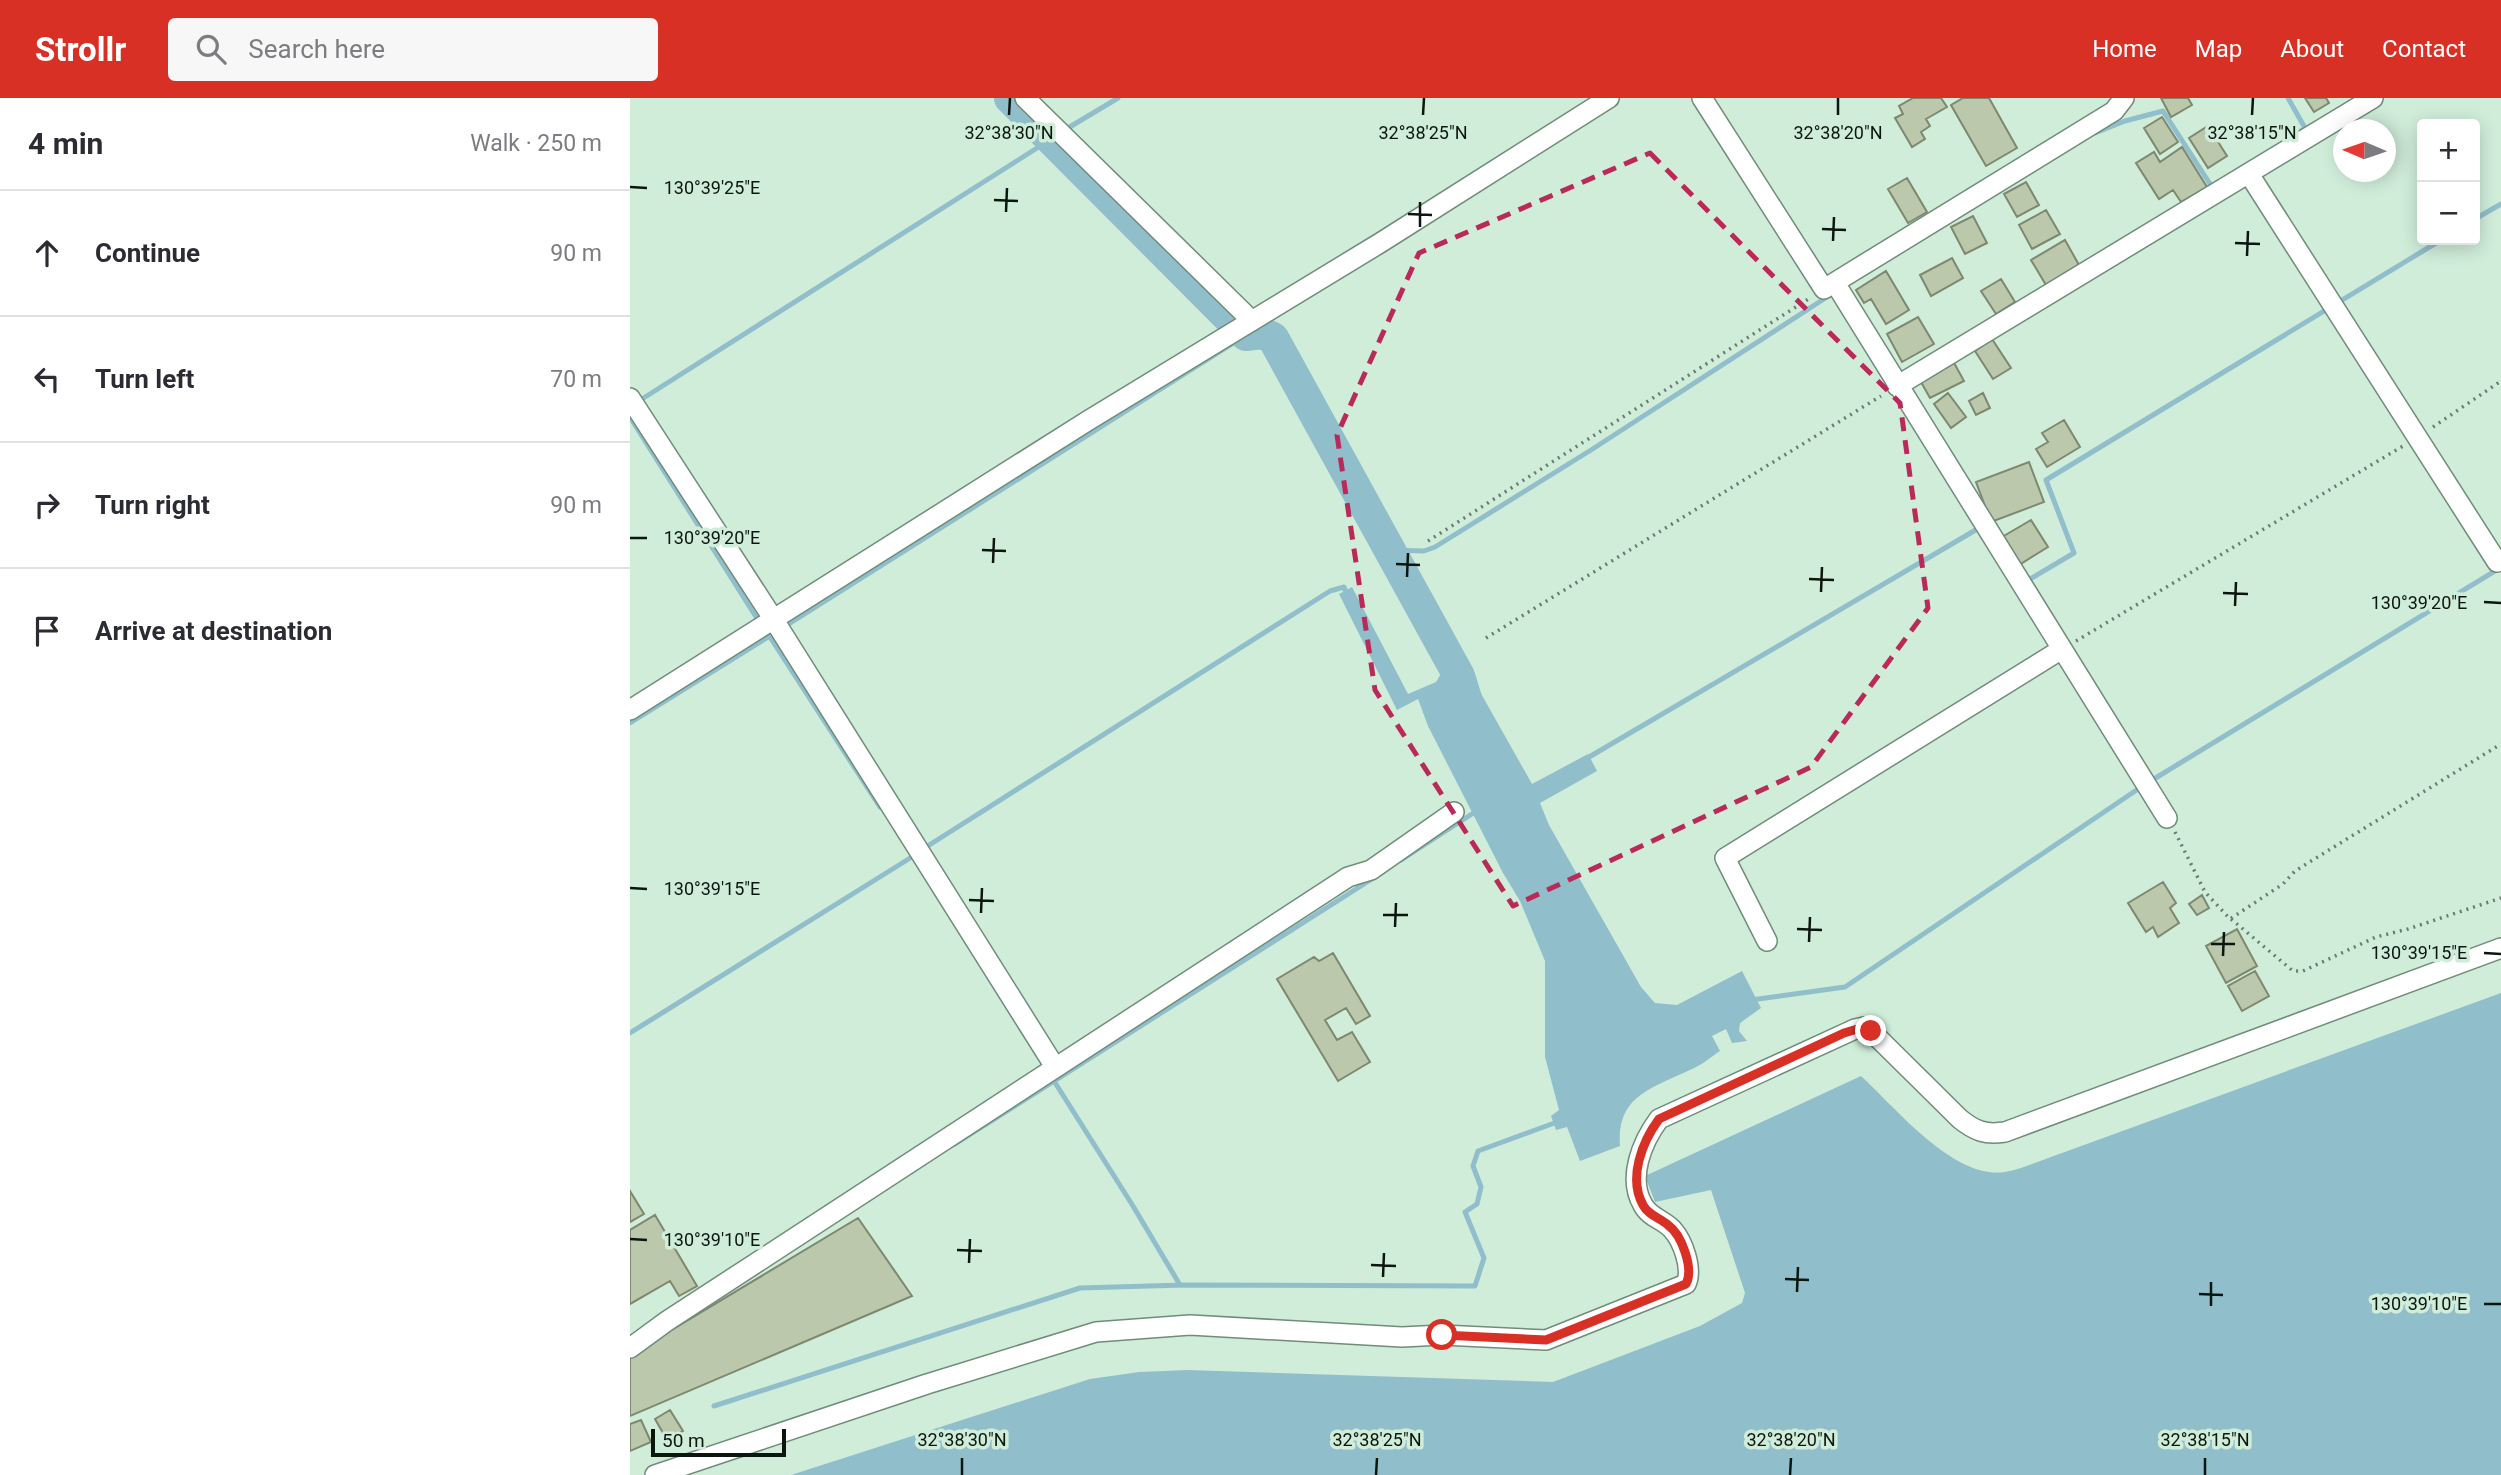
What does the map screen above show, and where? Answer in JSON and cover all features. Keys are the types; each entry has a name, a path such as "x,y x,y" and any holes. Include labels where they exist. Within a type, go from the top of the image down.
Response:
{"street":[{"path":"1025,98 1244,325"},
{"path":"630,710 1609,98"},
{"path":"1702,98 1834,288 2167,818"},
{"path":"1897,386 2373,98"},
{"path":"1834,288 2114,111 2122,99"},
{"path":"2249,174 2497,562"},
{"path":"630,398 774,620 1055,1067"},
{"path":"1767,940 1725,858 2062,649"},
{"path":"630,1348 678,1313 1055,1067 1348,877 1371,870 1454,813"},
{"path":"654,1475 901,1392 1096,1332 1190,1325 1402,1337 1442,1335 1546,1340 1686,1284 1689,1269 1677,1234 1669,1225 1649,1213 1643,1205 1636,1180 1644,1146 1659,1119 1854,1029 1864,1027 1871,1031 1960,1119 1975,1130 1991,1134 2005,1132 2196,1062 2501,947"}],"path":[{"path":"1428,541 1834,288"},
{"path":"2062,649 2418,438 2471,399 2501,381"},
{"path":"1486,638 1897,386"},
{"path":"2230,919 2283,884 2295,871 2501,744"},
{"path":"2167,818 2205,892 2230,919 2293,971 2303,971 2376,937 2409,929 2501,898"}],"highlighted area":[{"path":"1650,153 1900,403 1928,608 1811,767 1513,906 1375,690 1337,435 1419,253"}],"water":[{"path":"1352,587 1408,694 1436,682 1445,667 1461,658 1532,784 1588,754 1597,771 1540,803 1549,825 1641,987 1655,1003 1677,1005 1742,971 1761,1008 1740,1023 1739,1031 1747,1041 1732,1043 1726,1029 1712,1036 1720,1051 1696,1067 1651,1088 1631,1104 1620,1129 1620,1146 1580,1161 1567,1127 1556,1130 1551,1116 1559,1110 1545,1057 1545,961 1520,901 1428,726 1418,699 1397,710 1339,594"},
{"path":"2501,993 2501,1475 791,1475 1090,1379 1139,1372 1188,1370 1553,1382 1700,1326 1742,1303 1745,1293 1711,1190 1655,1202 1645,1176 1861,1076 1908,1123 1946,1154 1966,1165 1986,1171 2005,1172 2028,1166"}],"building":[{"path":"1913,98 1941,98 1947,107 1926,119 1930,126 1921,132 1925,139 1912,147 1895,118 1903,114 1899,106"},
{"path":"1963,98 1989,98 2017,148 1986,166 1951,105"},
{"path":"2161,98 2188,98 2192,105 2171,117"},
{"path":"2305,98 2326,98 2329,103 2314,112"},
{"path":"2162,117 2178,142 2160,154 2144,128"},
{"path":"2208,126 2227,156 2208,168 2189,138"},
{"path":"2182,147 2207,187 2181,202 2173,190 2159,199 2136,163 2154,152 2160,162"},
{"path":"1907,178 1927,212 1908,223 1888,189"},
{"path":"2026,182 2039,205 2017,217 2004,194"},
{"path":"2046,210 2060,234 2032,249 2019,225"},
{"path":"1973,216 1987,243 1965,254 1951,227"},
{"path":"2065,240 2079,265 2046,285 2031,260"},
{"path":"1952,258 1963,278 1931,296 1920,275"},
{"path":"1886,271 1909,310 1886,324 1871,299 1864,303 1856,290"},
{"path":"2001,279 2015,302 1996,314 1981,291"},
{"path":"1918,317 1934,344 1902,362 1887,334"},
{"path":"1992,339 2011,368 1993,379 1975,351"},
{"path":"1953,361 1964,381 1930,398 1921,382"},
{"path":"1948,393 1966,417 1951,428 1934,404"},
{"path":"1983,393 1990,408 1976,415 1969,401"},
{"path":"2064,420 2080,447 2047,467 2036,449 2048,442 2042,433"},
{"path":"2029,462 2044,502 1991,522 1976,482"},
{"path":"2031,520 2048,547 2019,565 2002,537"},
{"path":"2163,882 2176,903 2170,908 2179,923 2158,937 2153,927 2146,932 2128,903"},
{"path":"2202,895 2209,908 2197,915 2189,904"},
{"path":"2237,929 2257,966 2226,983 2206,946"},
{"path":"1333,953 1370,1016 1356,1024 1346,1008 1325,1020 1337,1040 1352,1032 1370,1062 1338,1081 1277,979 1314,957 1319,961"},
{"path":"2255,971 2269,996 2242,1011 2228,986"},
{"path":"630,1191 644,1214 630,1222"},
{"path":"655,1215 697,1286 679,1296 670,1281 630,1304 630,1230"},
{"path":"858,1218 912,1296 630,1416 630,1355"},
{"path":"670,1410 683,1431 667,1440 655,1419"},
{"path":"641,1420 651,1442 630,1451 630,1424"}],"waterway":[{"path":"1010,98 1246,335 1262,333 1273,338 1459,676 1467,702"},
{"path":"1068,128 1118,98"},
{"path":"2288,98 2305,128 2300,132"},
{"path":"2095,133 2125,121 2163,111 2212,187 2214,185"},
{"path":"642,399 1056,136"},
{"path":"2480,216 2501,204"},
{"path":"2025,582 2074,553 2046,480 2433,245"},
{"path":"1389,550 1424,551 1435,547 1591,450 1830,295"},
{"path":"784,627 1243,337"},
{"path":"630,417 758,620"},
{"path":"1584,760 1979,528"},
{"path":"2149,782 2500,568"},
{"path":"923,849 1330,591 1344,587 1347,595"},
{"path":"768,634 880,807"},
{"path":"630,723 773,634"},
{"path":"1751,1000 1845,987 2141,787"},
{"path":"1401,860 1478,810"},
{"path":"630,1033 915,855"},
{"path":"955,1144 1375,877"},
{"path":"1054,1081 1180,1285"},
{"path":"714,1406 1080,1288 1184,1285 1475,1286 1484,1258 1465,1212 1477,1204 1481,1187 1473,1166 1478,1151 1560,1121"}],"route":[{"path":"1442,1335 1546,1340 1686,1284 1689,1269 1677,1234 1669,1225 1649,1213 1643,1205 1636,1180 1644,1146 1659,1119 1844,1033 1864,1027 1871,1031"}]}
